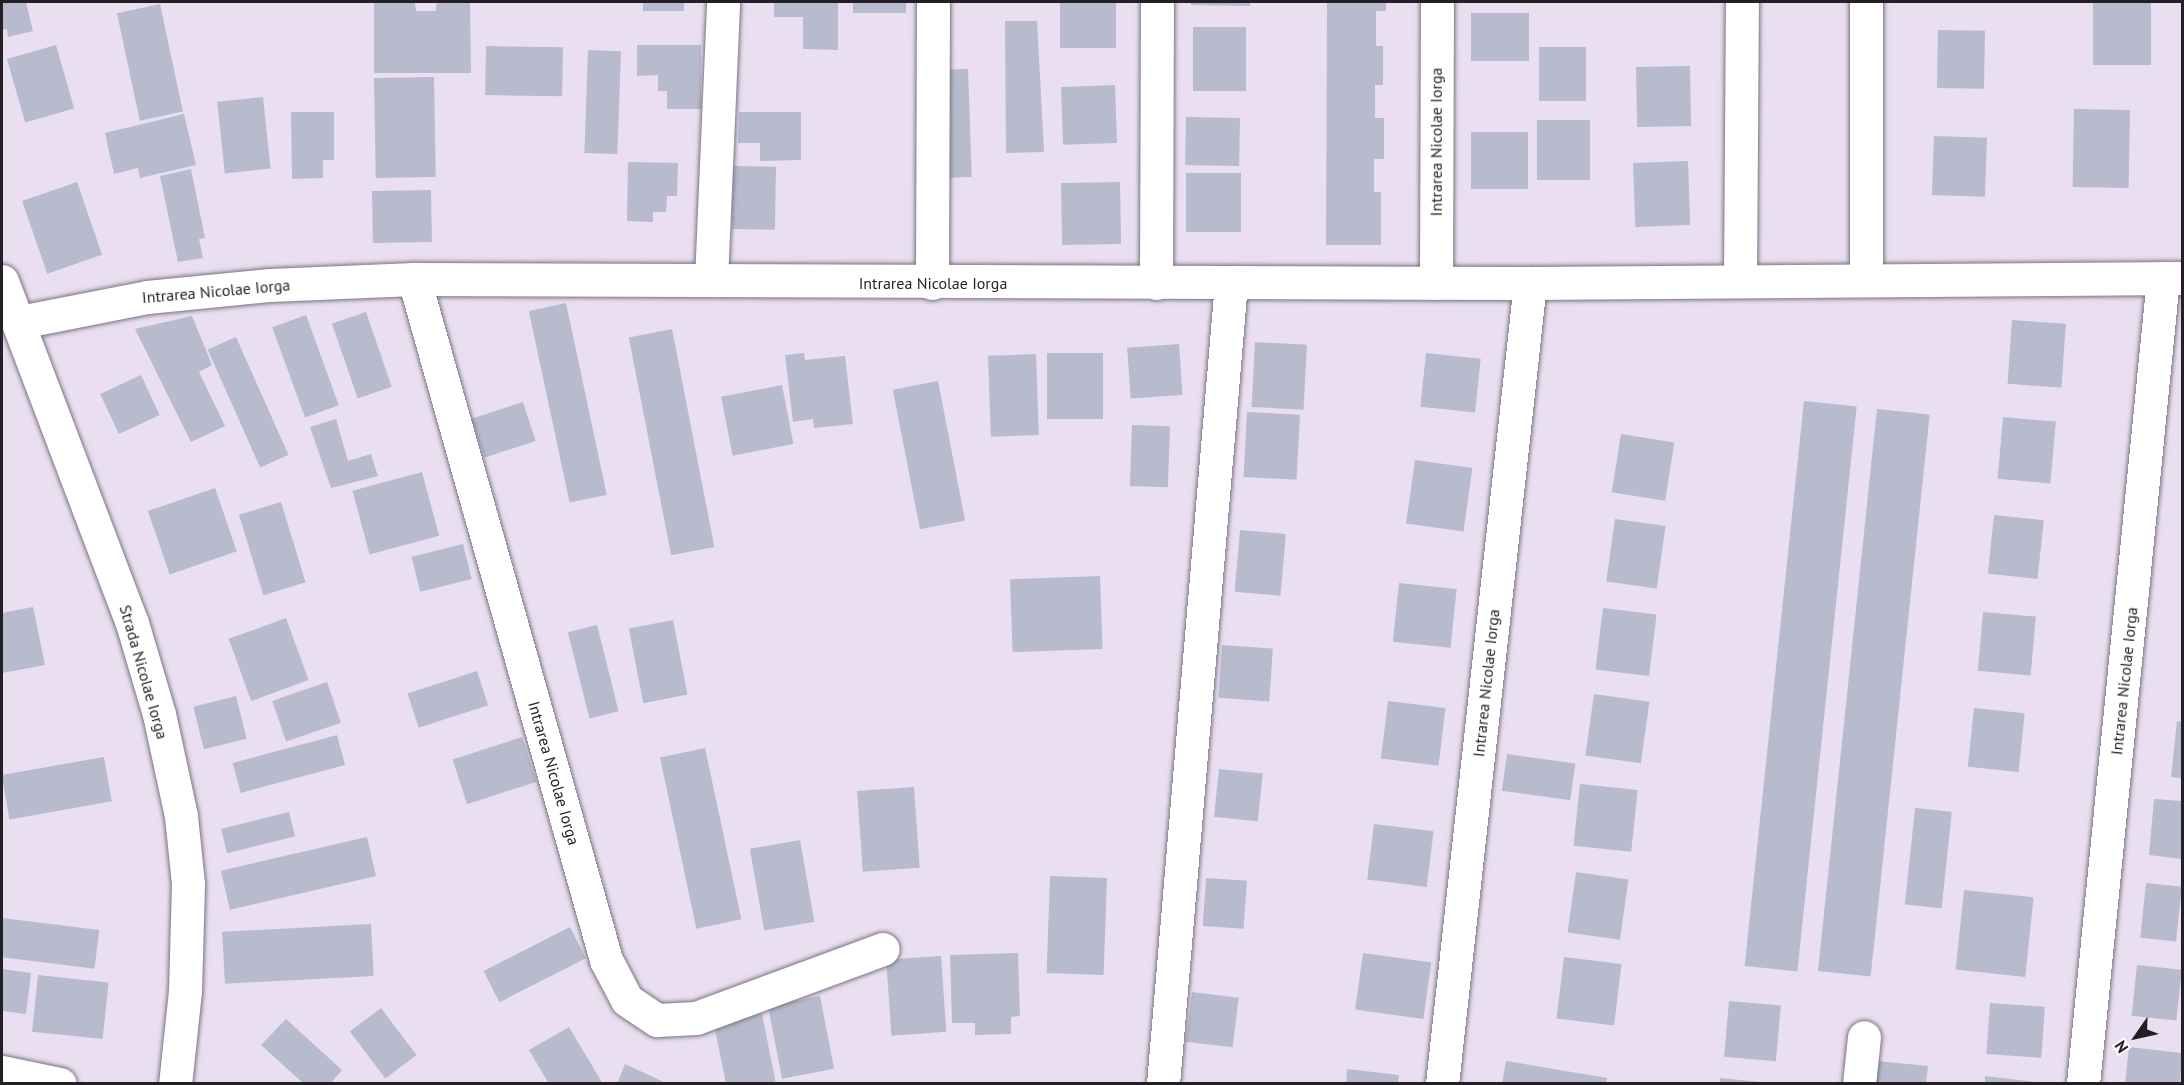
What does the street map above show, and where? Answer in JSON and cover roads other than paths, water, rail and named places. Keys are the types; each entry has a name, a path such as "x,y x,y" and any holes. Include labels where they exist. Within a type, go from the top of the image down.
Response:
{"street":[{"path":"711,280 723,2"},
{"path":"932,283 933,2"},
{"path":"1156,283 1157,2"},
{"name":"Intrarea Nicolae Iorga","path":"1436,283 1437,2"},
{"path":"1740,281 1742,2"},
{"path":"1866,2 1866,280"},
{"name":"Intrarea Nicolae Iorga","path":"20,322 147,297 270,285 414,279 1530,284 2173,278 2083,1083"},
{"name":"Intrarea Nicolae Iorga","path":"414,279 606,960 627,999 657,1020 696,1018 883,949"},
{"name":"Strada Nicolae Iorga","path":"2,281 20,322 132,623 159,714 178,804 188,884 185,991 175,1083"},
{"path":"1163,1083 1231,283"},
{"name":"Intrarea Nicolae Iorga","path":"1442,1083 1530,284"},
{"path":"1859,1083 1864,1037"},
{"path":"2,1072 60,1083"}]}
